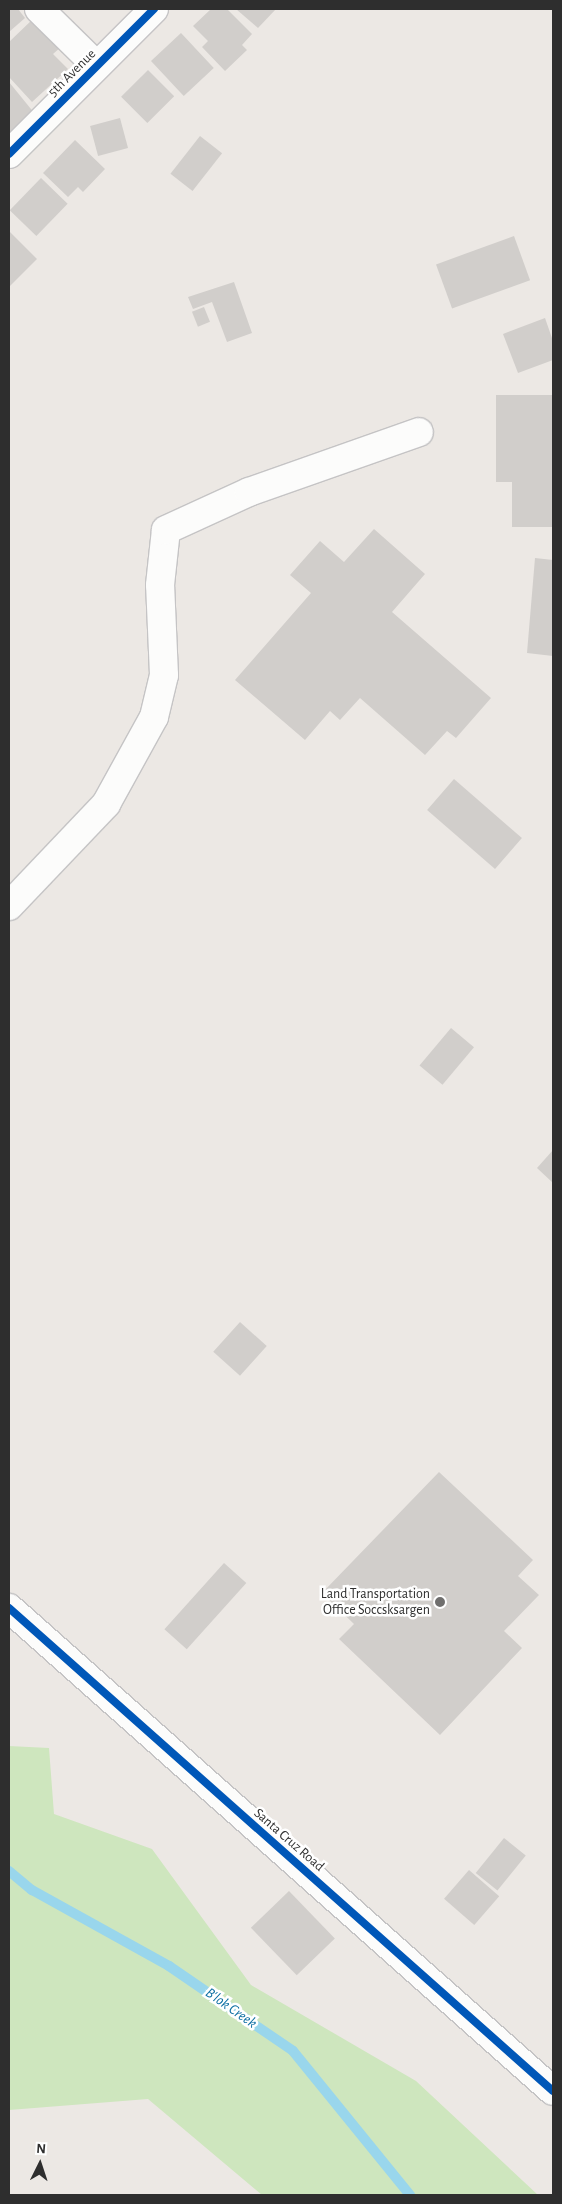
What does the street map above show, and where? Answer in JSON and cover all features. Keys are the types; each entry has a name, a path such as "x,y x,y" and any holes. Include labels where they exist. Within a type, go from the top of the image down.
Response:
{"street":[{"path":"39,9 97,66"},
{"name":"5th Avenue","path":"9,154 154,9"},
{"path":"9,906 106,804 154,717 164,674 160,585 166,530 249,492 419,432"},
{"name":"Santa Cruz Road","path":"9,1608 553,2091"}],"green space":[{"path":"9,1746 49,1748 54,1814 152,1849 251,1985 416,2081 538,2195 262,2195 148,2099 9,2110"}],"building":[{"path":"9,9 18,9 25,18 9,32"},
{"path":"211,9 227,9 252,34 242,45 247,50 225,71 202,47 208,41 193,26"},
{"path":"236,9 276,9 258,28"},
{"path":"34,18 61,47 53,54 68,69 32,102 9,77 9,42"},
{"path":"181,33 214,68 184,96 151,61"},
{"path":"148,70 174,96 147,123 121,97"},
{"path":"9,82 35,114 9,140"},
{"path":"120,118 128,148 98,156 90,126"},
{"path":"200,136 222,153 193,191 170,174"},
{"path":"75,140 105,169 83,192 78,187 68,197 43,173"},
{"path":"41,178 68,204 36,236 10,210"},
{"path":"9,231 37,259 9,287"},
{"path":"514,236 530,280 452,309 436,264"},
{"path":"234,282 252,333 227,342 212,302 193,309 188,297"},
{"path":"204,307 210,322 198,327 192,312"},
{"path":"545,318 553,341 553,360 518,373 503,334"},
{"path":"496,395 553,395 553,527 512,527 512,482 496,482"},
{"path":"374,529 425,574 392,612 491,698 456,738 447,731 425,755 360,698 340,720 330,711 305,740 235,680 311,593 290,575 320,541 344,562"},
{"path":"535,558 553,560 553,656 527,653"},
{"path":"454,779 522,838 495,869 427,810"},
{"path":"451,1028 474,1047 442,1085 420,1066"},
{"path":"553,1150 553,1183 537,1168"},
{"path":"240,1322 267,1346 240,1376 213,1352"},
{"path":"439,1472 533,1560 518,1576 539,1595 504,1631 522,1648 440,1735 339,1639 354,1624 322,1593"},
{"path":"224,1563 246,1583 187,1649 164,1629"},
{"path":"504,1838 526,1856 497,1891 476,1873"},
{"path":"469,1870 499,1896 474,1925 444,1899"},
{"path":"289,1891 335,1938 297,1975 251,1928"}],"waterway":[{"name":"B'lok Creek","path":"9,1871 32,1890 169,1966 293,2051 410,2195"}],"cycle path":[{"path":"9,154 154,9"},
{"path":"9,1608 553,2091"}],"place":[{"name":"Land Transportation Office Soccsksargen","path":"440,1602"}]}
